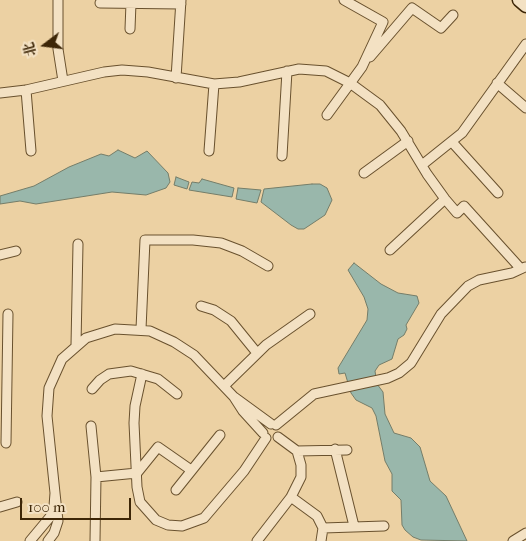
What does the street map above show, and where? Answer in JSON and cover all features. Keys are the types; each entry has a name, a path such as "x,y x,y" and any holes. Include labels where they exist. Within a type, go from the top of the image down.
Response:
{"main road":[{"path":"519,0 526,6"}],"street":[{"path":"58,0 58,49 63,81"},
{"path":"344,0 383,22 393,30"},
{"path":"100,3 181,2 176,78"},
{"path":"130,3 130,29"},
{"path":"327,114 362,67 412,8 441,28 453,15"},
{"path":"362,67 383,22"},
{"path":"422,165 452,142 472,122 497,83 526,44"},
{"path":"0,93 26,90 122,70 136,70 214,84 239,82 287,71 313,69 326,71 350,82 380,105 408,141 445,198 458,213 464,206 507,254 524,267"},
{"path":"282,156 287,71"},
{"path":"497,83 526,108"},
{"path":"210,151 214,84"},
{"path":"26,90 30,151"},
{"path":"364,173 408,141"},
{"path":"452,142 498,193"},
{"path":"390,250 445,198"},
{"path":"141,329 145,240 193,240 220,243 242,250 268,266"},
{"path":"76,345 78,244"},
{"path":"0,255 16,251"},
{"path":"142,374 135,406 134,423 136,473 140,502 151,516 168,525 191,524 204,518 244,471 265,435 266,426 273,424 314,394 388,378 399,373 411,363 441,314 468,286 479,280 524,267"},
{"path":"201,306 214,310 231,321 257,353"},
{"path":"6,443 3,393 8,314"},
{"path":"224,386 257,353 310,314"},
{"path":"48,541 58,521 47,416 49,388 62,359 76,345 98,333 115,328 141,329 174,342 187,350 224,386 265,435 274,440 278,437"},
{"path":"92,389 109,374 131,371 158,379 177,394"},
{"path":"234,397 273,424 279,432 278,437"},
{"path":"91,426 96,477 95,541"},
{"path":"176,490 220,435"},
{"path":"257,541 291,497 301,477 301,465 297,451 278,437"},
{"path":"96,477 136,473 158,447 191,470"},
{"path":"335,449 354,526"},
{"path":"297,451 347,450"},
{"path":"30,541 50,517 55,493"},
{"path":"291,497 317,516 323,528 321,541"},
{"path":"0,507 17,502"},
{"path":"323,528 384,526"},
{"path":"513,541 526,533"}],"shaded area":[{"path":"118,150 135,158 147,151 168,173 170,182 166,188 146,195 112,192 36,204 20,201 0,204 0,196 34,186 69,167 101,154 109,156"},
{"path":"176,177 189,182 187,189 174,185"},
{"path":"202,179 234,188 232,197 189,190 192,182 199,183"},
{"path":"320,184 327,188 332,200 325,215 304,229 298,229 291,225 261,202 264,189"},
{"path":"238,188 261,190 257,203 236,199"},
{"path":"354,263 381,284 398,293 417,296 419,303 406,325 407,329 404,335 398,339 392,359 379,365 375,371 377,384 383,392 385,414 394,433 411,438 420,447 430,481 446,496 467,541 421,540 413,537 405,530 402,525 401,500 392,491 392,474 385,461 376,416 372,408 356,400 351,393 345,373 339,374 338,368 367,320 368,309 364,297 348,270"}]}
